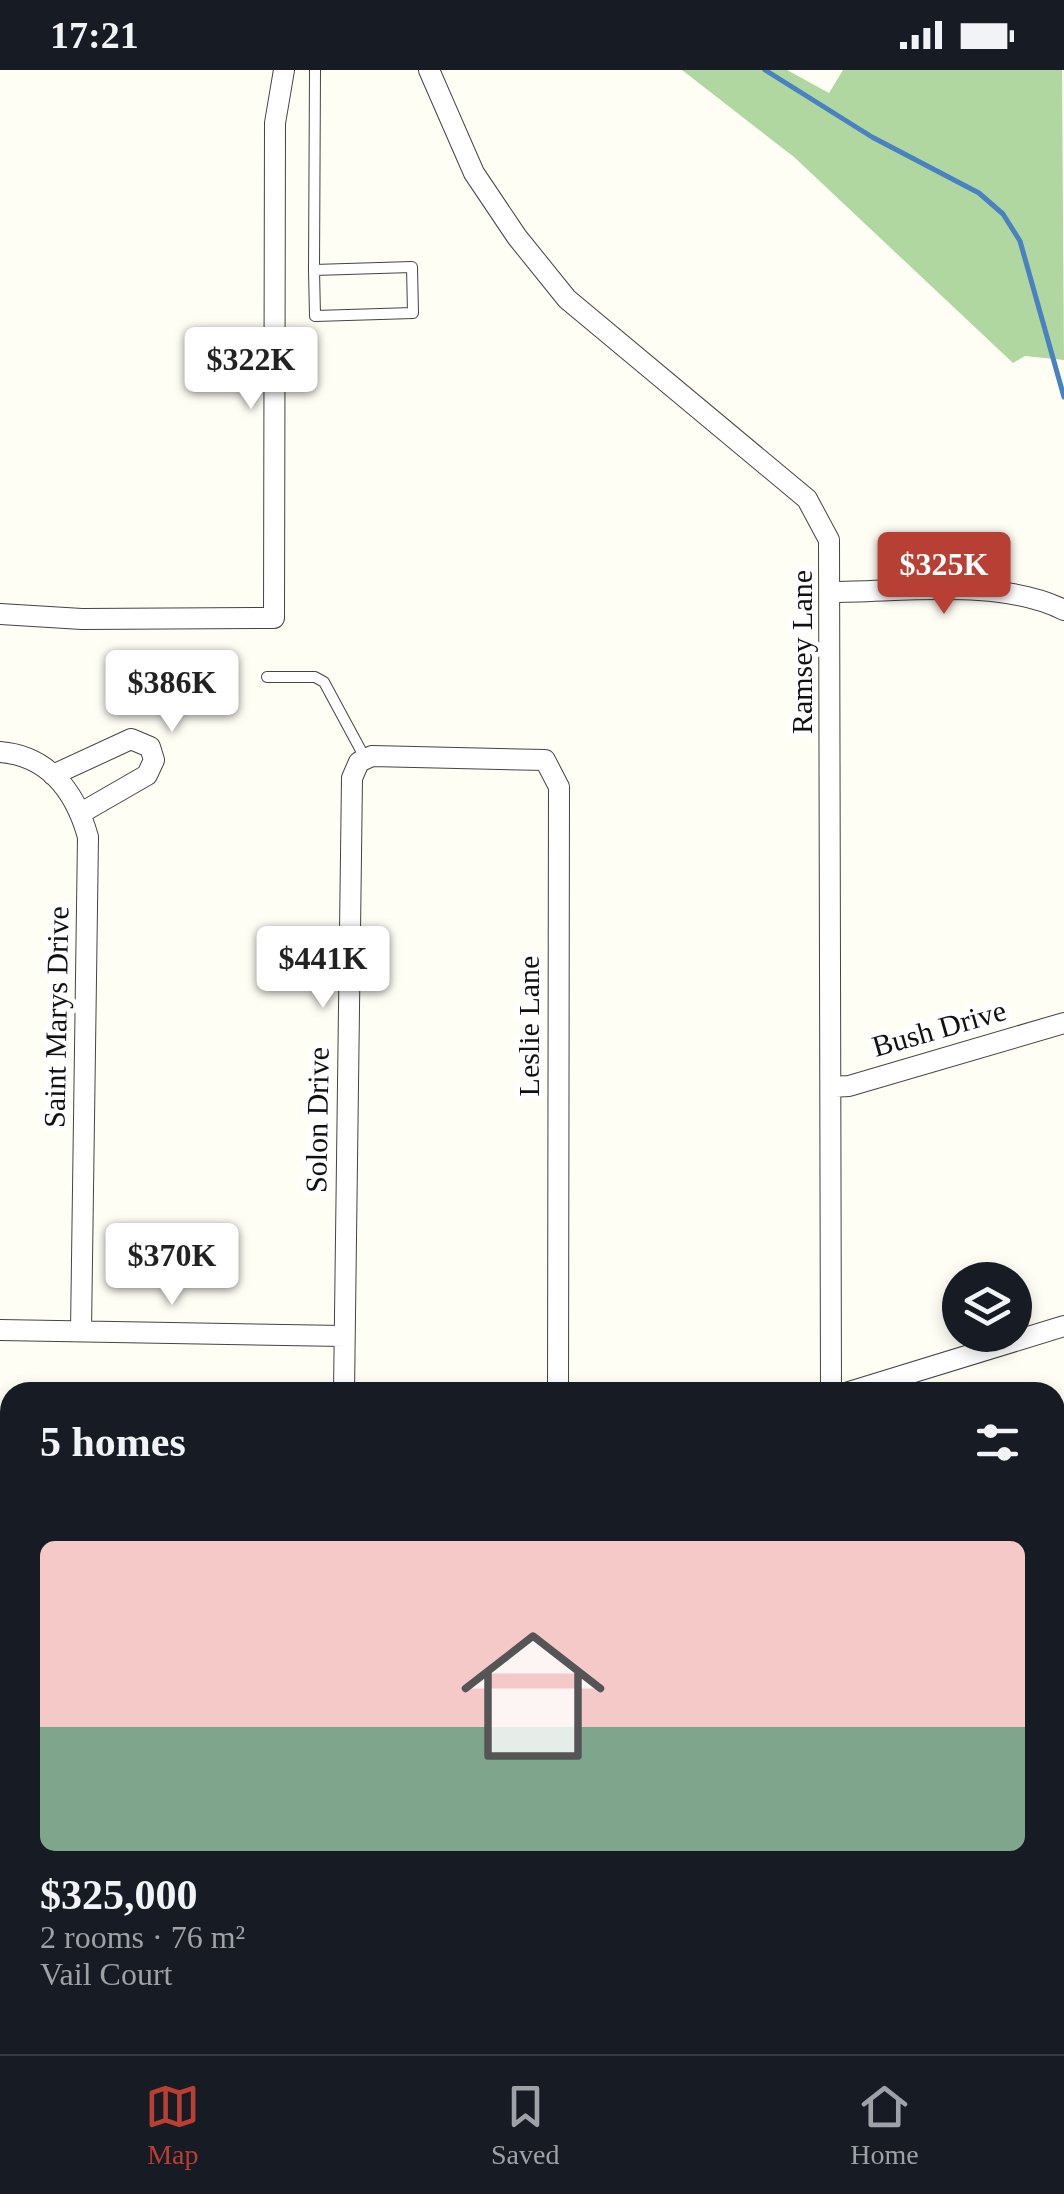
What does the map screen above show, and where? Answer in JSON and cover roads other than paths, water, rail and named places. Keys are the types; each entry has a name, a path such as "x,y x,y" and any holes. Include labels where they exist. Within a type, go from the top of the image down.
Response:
{"street":[{"path":"0,614 82,619 274,618 276,123 284,70"},
{"name":"Ramsey Lane","path":"429,70 474,173 516,237 567,299 806,499 829,540 831,1382"},
{"path":"832,592 993,592 1031,596 1064,610"},
{"path":"53,776 131,739 150,747 154,760 147,775 81,813"},
{"name":"Saint Marys Drive","path":"0,752 27,759 70,791 88,838 81,1331"},
{"name":"Leslie Lane","path":"365,758 545,760 559,788 558,1382"},
{"name":"Solon Drive","path":"344,1382 352,778 354,767 365,758"},
{"name":"Bush Drive","path":"831,1087 848,1086 1064,1023"},
{"path":"882,1382 1064,1326"},
{"path":"0,1330 344,1336"}],"lane":[{"path":"314,270 412,267 413,313 315,316 314,270 315,70"},
{"path":"268,678 315,677 324,682 365,758"}],"waterway":[{"path":"765,70 872,137 979,193 1003,214 1020,241 1064,397"}]}
